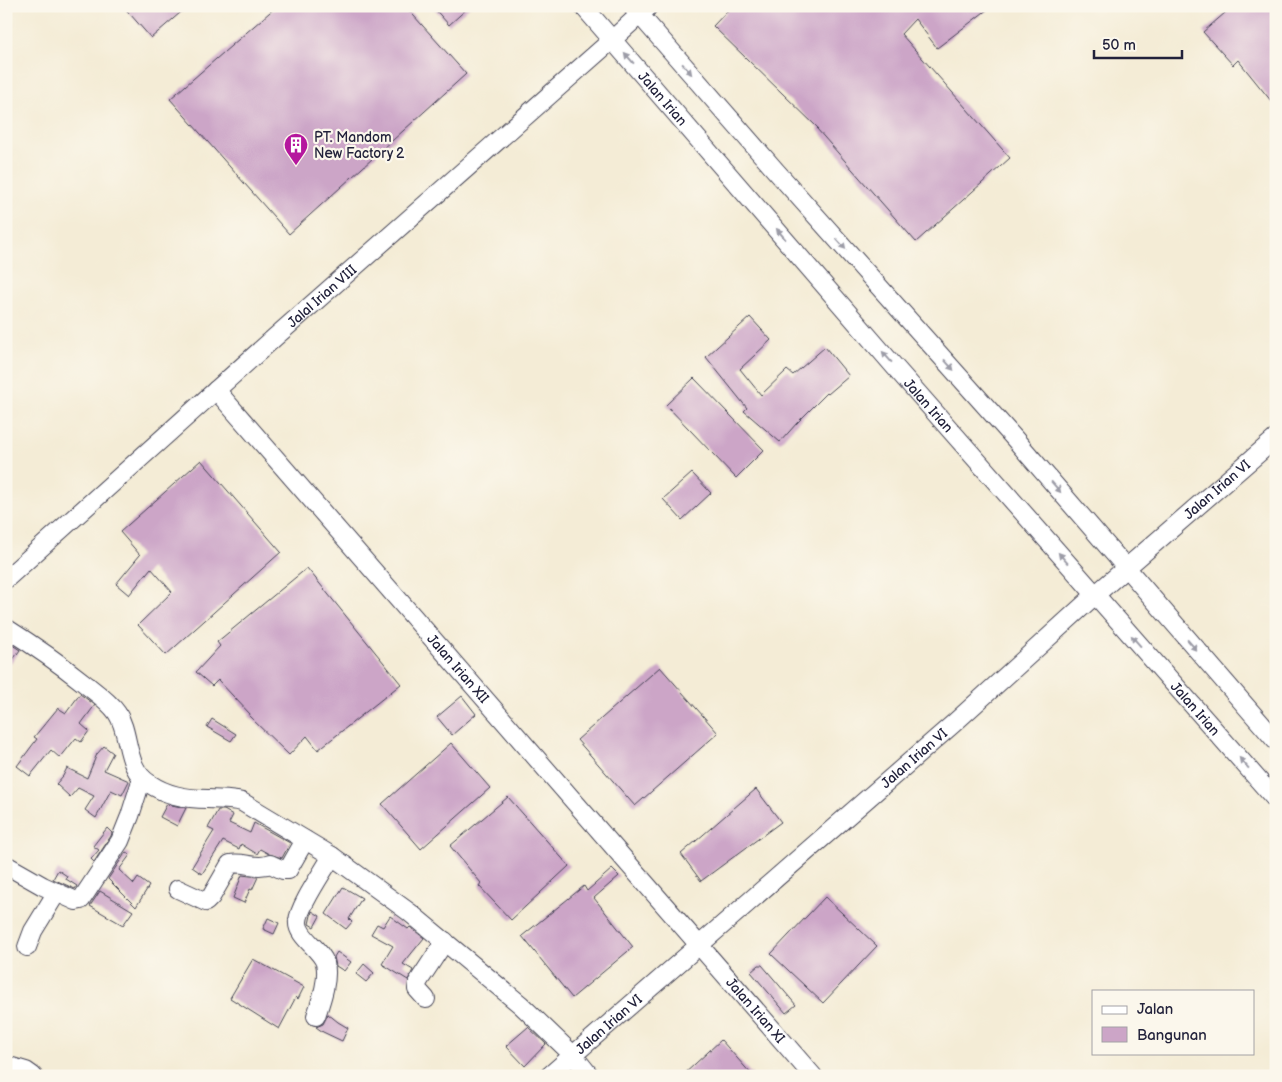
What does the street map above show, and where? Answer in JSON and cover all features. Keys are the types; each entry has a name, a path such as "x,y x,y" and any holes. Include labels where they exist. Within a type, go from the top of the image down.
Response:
{"street":[{"name":"Jalan Irian","path":"583,6 856,322 1276,800"},
{"name":"Jalal Irian VIII","path":"6,579 216,390 613,39 640,9"},
{"path":"640,9 775,170 1014,438 1276,741"},
{"name":"Jalan Irian XII","path":"216,390 699,946"},
{"name":"Jalan Irian VI","path":"549,1076 953,724 1095,595 1276,438"},
{"path":"7,630 64,666 112,707 120,718 135,768 142,778 161,790 170,793 206,799 234,799 242,802 332,856 409,912 521,1005 573,1055 590,1076"},
{"path":"6,865 76,901 81,900 86,896 123,834 142,778"},
{"path":"178,889 206,902 211,897 230,864 236,863 264,867 270,864 283,870 288,870 305,840"},
{"path":"316,1016 324,986 324,962 321,955 300,931 297,924 301,909 332,856"},
{"path":"27,947 35,927 57,892"},
{"path":"426,999 417,989 418,982 445,941"},
{"name":"Jalan Irian XI","path":"699,946 813,1076"},
{"path":"6,1065 26,1071 33,1076"}],"building":[{"path":"123,6 188,6 151,38"},
{"name":"PT. Mandom New Factory 2","path":"277,6 405,6 466,74 289,234 170,99"},
{"path":"432,6 470,6 449,25"},
{"path":"732,6 992,6 937,48 915,19 901,34 1010,158 916,242 818,128 713,26"},
{"path":"1233,6 1276,6 1276,107 1238,60 1233,65 1203,32"},
{"path":"750,317 771,340 740,369 761,395 787,370 793,375 825,347 849,376 827,393 780,442 744,411 747,408 706,357"},
{"path":"694,378 764,450 736,478 666,405"},
{"path":"201,460 281,552 166,655 138,625 172,592 151,568 129,595 116,584 140,555 120,532"},
{"path":"692,473 711,493 682,520 663,499"},
{"path":"307,568 401,684 318,750 307,736 289,755 249,716 250,714 218,680 212,686 196,672 220,646 217,642"},
{"path":"6,641 20,650 6,669"},
{"path":"660,667 718,733 635,806 577,740"},
{"path":"80,694 95,705 81,724 89,731 81,742 76,738 60,758 51,750 30,776 17,766 37,739 34,737 58,708 66,713"},
{"path":"462,696 476,714 452,735 437,717"},
{"path":"212,719 236,734 231,741 207,727"},
{"path":"451,743 490,788 421,849 382,804"},
{"path":"104,746 113,753 104,770 129,781 122,795 111,790 96,818 85,810 94,796 78,788 70,797 56,784 67,768 87,778 97,754"},
{"path":"756,789 781,822 701,881 681,854"},
{"path":"508,797 569,866 511,920 479,886 481,883 450,846"},
{"path":"167,804 186,808 177,826 160,817"},
{"path":"218,810 224,810 233,815 229,823 250,833 254,823 290,843 282,858 260,849 257,854 241,844 239,849 223,841 202,874 192,867 214,831 208,828"},
{"path":"107,828 112,833 111,836 94,862 91,859 99,850 93,846"},
{"path":"126,852 130,855 119,870 134,884 138,878 149,886 136,907 108,879"},
{"path":"612,869 619,876 594,898 633,947 572,998 522,936 584,886 587,891"},
{"path":"58,870 67,876 66,879 77,886 75,889 53,879"},
{"path":"242,875 258,877 244,903 233,898"},
{"path":"343,887 362,898 349,919 352,922 346,929 326,914"},
{"path":"100,891 133,911 123,925 90,906"},
{"path":"825,897 877,946 823,1003 771,954"},
{"path":"312,911 320,916 314,927 309,924"},
{"path":"390,916 408,929 410,927 424,938 403,964 413,970 408,980 382,964 393,946 371,934 377,924 383,927"},
{"path":"268,918 279,923 274,934 263,929"},
{"path":"337,952 351,962 344,971 336,966 334,957"},
{"path":"253,959 304,987 298,999 296,997 279,1029 230,998"},
{"path":"364,964 374,973 366,982 356,974"},
{"path":"759,965 762,965 796,1005 786,1013 751,972"},
{"path":"328,1014 348,1028 342,1041 316,1027 323,1024"},
{"path":"528,1027 546,1044 525,1066 506,1046"},
{"path":"721,1040 753,1076 682,1076"}],"place":[{"name":"PT. Mandom New Factory 2","path":"296,166"}]}
